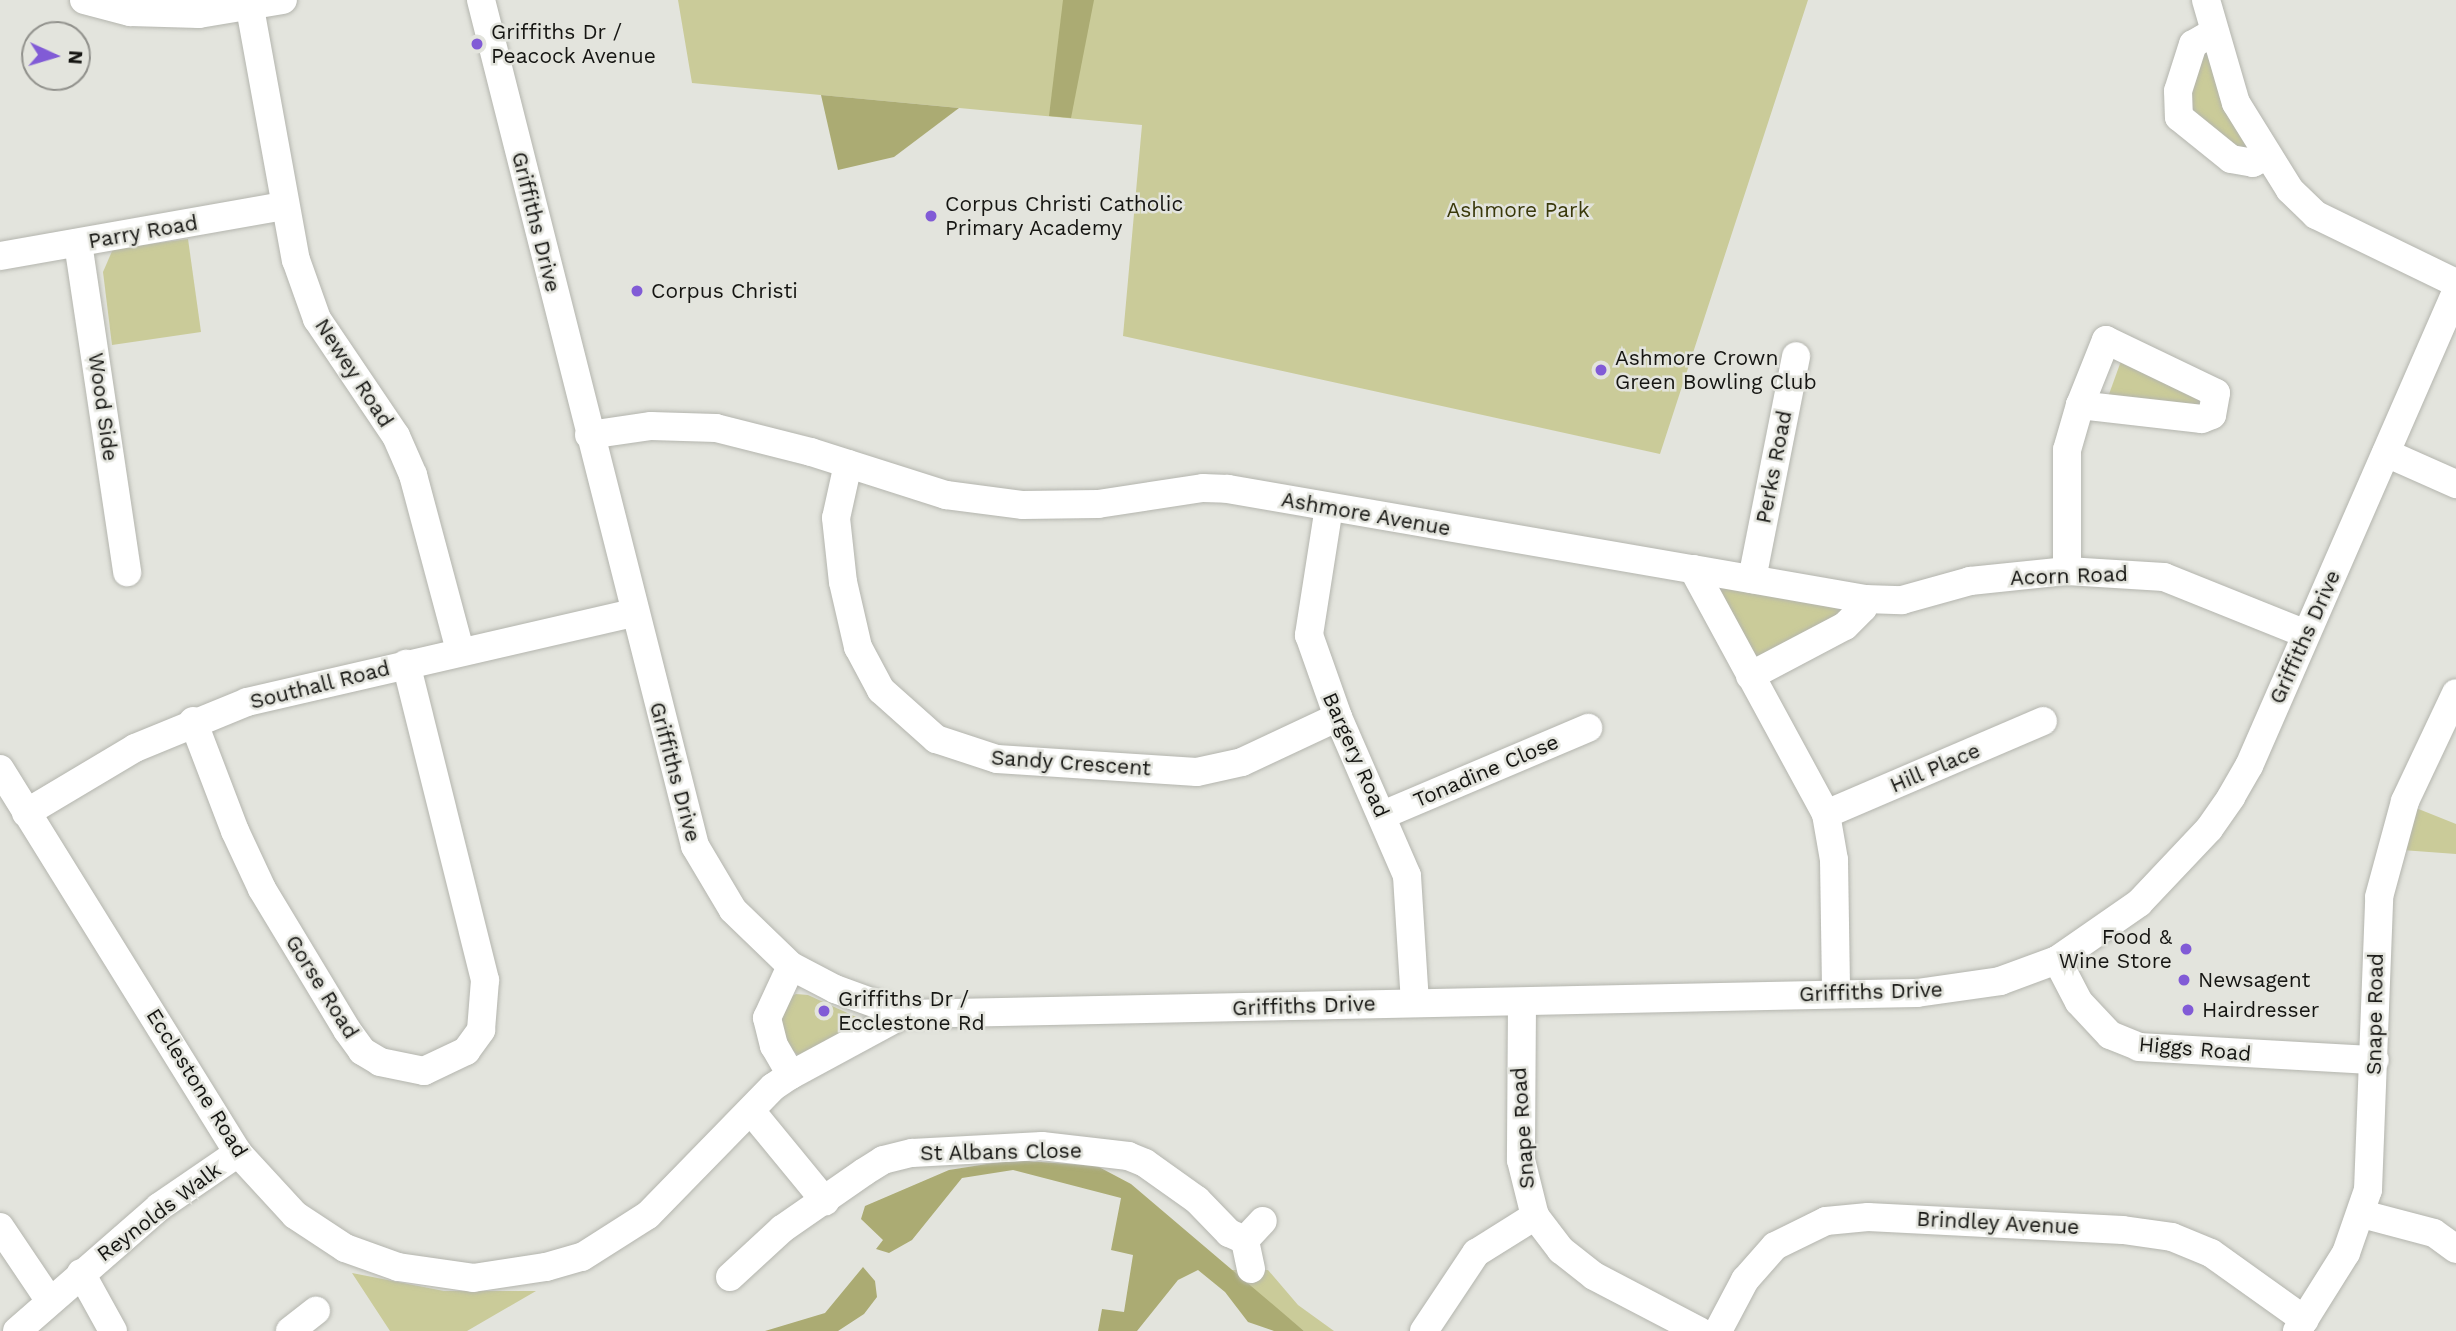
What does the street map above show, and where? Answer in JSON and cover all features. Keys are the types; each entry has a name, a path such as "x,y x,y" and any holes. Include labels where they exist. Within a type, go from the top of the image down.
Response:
{"street":[{"path":"84,0 130,12 198,7 250,8 283,0"},
{"name":"Griffiths Drive","path":"481,0 695,846 733,910 791,966 835,989 904,1014 1415,1003 1522,1004 1945,991 2000,981 2057,960 2139,903 2209,829 2249,766 2456,292"},
{"path":"2206,0 2236,103 2266,156 2316,215 2456,282"},
{"name":"Newey Road","path":"250,8 296,260 317,319 396,436 412,475 460,651"},
{"path":"2214,32 2193,44 2178,91 2179,117 2231,159 2253,163 2266,156"},
{"name":"Parry Road","path":"0,256 285,206"},
{"name":"Wood Side","path":"78,243 127,572"},
{"name":"Perks Road","path":"1752,579 1796,356"},
{"path":"2067,571 2067,450 2080,405"},
{"name":"Ashmore Avenue","path":"589,435 651,426 716,428 848,464 946,495 1013,505 1098,504 1203,488 1693,569"},
{"path":"2386,453 2456,484"},
{"name":"Sandy Crescent","path":"848,464 836,518 843,582 859,647 881,690 936,739 997,759 1197,772 1242,762 1338,717"},
{"name":"Bargery Road","path":"1329,507 1310,635 1338,717 1384,815 1411,900 1415,1003"},
{"path":"1693,569 1826,814 1834,860 1836,994"},
{"name":"Acorn Road","path":"1693,569 1865,599 1902,600 1970,580 2067,571 2164,577 2306,634"},
{"path":"1750,676 1845,626 1863,608 1865,599"},
{"name":"Southall Road","path":"26,813 135,748 193,721 247,702 634,613"},
{"name":"Gorse Road","path":"193,721 235,831 262,888 346,1030 362,1051 380,1062 424,1071 466,1051 481,1030 485,980 406,664"},
{"name":"Snape Road","path":"2301,1325 2334,1277 2362,1214 2371,1166 2376,929 2385,867 2405,801 2456,693"},
{"name":"Hill Place","path":"1826,814 2043,721"},
{"name":"Tonadine Close","path":"1384,815 1588,728"},
{"name":"Ecclestone Road","path":"0,769 238,1153 295,1215 345,1248 398,1267 473,1278 546,1267 609,1242 676,1191 751,1111 791,1075 904,1014"},
{"name":"Higgs Road","path":"2057,960 2079,1002 2094,1019 2110,1035 2139,1047 2375,1060"},
{"path":"791,966 767,1018 774,1046 791,1075"},
{"name":"Snape Road","path":"1522,1004 1521,1148 1528,1202 1535,1216 1560,1250 1585,1270 1699,1331"},
{"path":"751,1111 825,1201"},
{"name":"St Albans Close","path":"730,1277 782,1229 883,1160 896,1156 1042,1146 1103,1151 1145,1163 1197,1200 1229,1233 1254,1231 1251,1269"},
{"name":"Reynolds Walk","path":"17,1331 49,1300 159,1207 238,1153"},
{"path":"2362,1214 2434,1233 2456,1249"},
{"path":"1424,1331 1476,1253 1490,1240 1535,1216"},
{"name":"Brindley Avenue","path":"1718,1331 1745,1280 1775,1246 1826,1221 1868,1217 2123,1230 2172,1237 2211,1253 2301,1325"},
{"path":"0,1227 49,1300"},
{"name":"Reynolds Walk","path":"81,1273 113,1331"},
{"path":"290,1331 317,1311"}],"green space":[{"name":"Ashmore Park","path":"678,0 1808,0 1660,454 1123,336 1142,125 692,83"},
{"path":"1063,0 1094,0 1071,118 1049,116"},
{"path":"2208,50 2248,146 2240,154 2187,112 2198,54"},
{"path":"821,95 959,108 894,157 838,170"},
{"path":"188,239 201,332 112,345 103,272 113,249"},
{"path":"2121,361 2202,398 2202,406 2108,397"},
{"path":"1724,584 1844,610 1843,620 1756,662 1715,598"},
{"path":"2416,808 2456,824 2456,854 2402,850"},
{"path":"796,994 808,995 865,1021 803,1060 783,1041 781,1019 786,999"},
{"path":"1012,1160 1097,1166 1131,1184 1304,1331 1274,1331 1248,1322 1225,1292 1198,1270 1178,1280 1137,1331 1098,1331 1102,1309 1124,1312 1133,1255 1111,1250 1121,1198 1013,1170 962,1178 912,1240 889,1253 876,1249 883,1240 861,1219 865,1206 949,1170"},
{"path":"863,1267 875,1281 877,1297 864,1314 838,1331 765,1331 825,1313"},
{"path":"1229,1270 1268,1270 1298,1305 1334,1331 1304,1331"},
{"path":"352,1273 444,1291 536,1291 467,1331 390,1331"}],"place":[{"name":"Griffiths Dr / Peacock Avenue","path":"477,44"},
{"name":"Corpus Christi Catholic Primary Academy","path":"931,216"},
{"name":"Corpus Christi","path":"637,291"},
{"name":"Ashmore Crown Green Bowling Club","path":"1601,370"},
{"name":"Food & Wine Store","path":"2186,949"},
{"name":"Newsagent","path":"2184,980"},
{"name":"Hairdresser","path":"2188,1010"},
{"name":"Griffiths Dr / Ecclestone Rd","path":"824,1011"}]}
